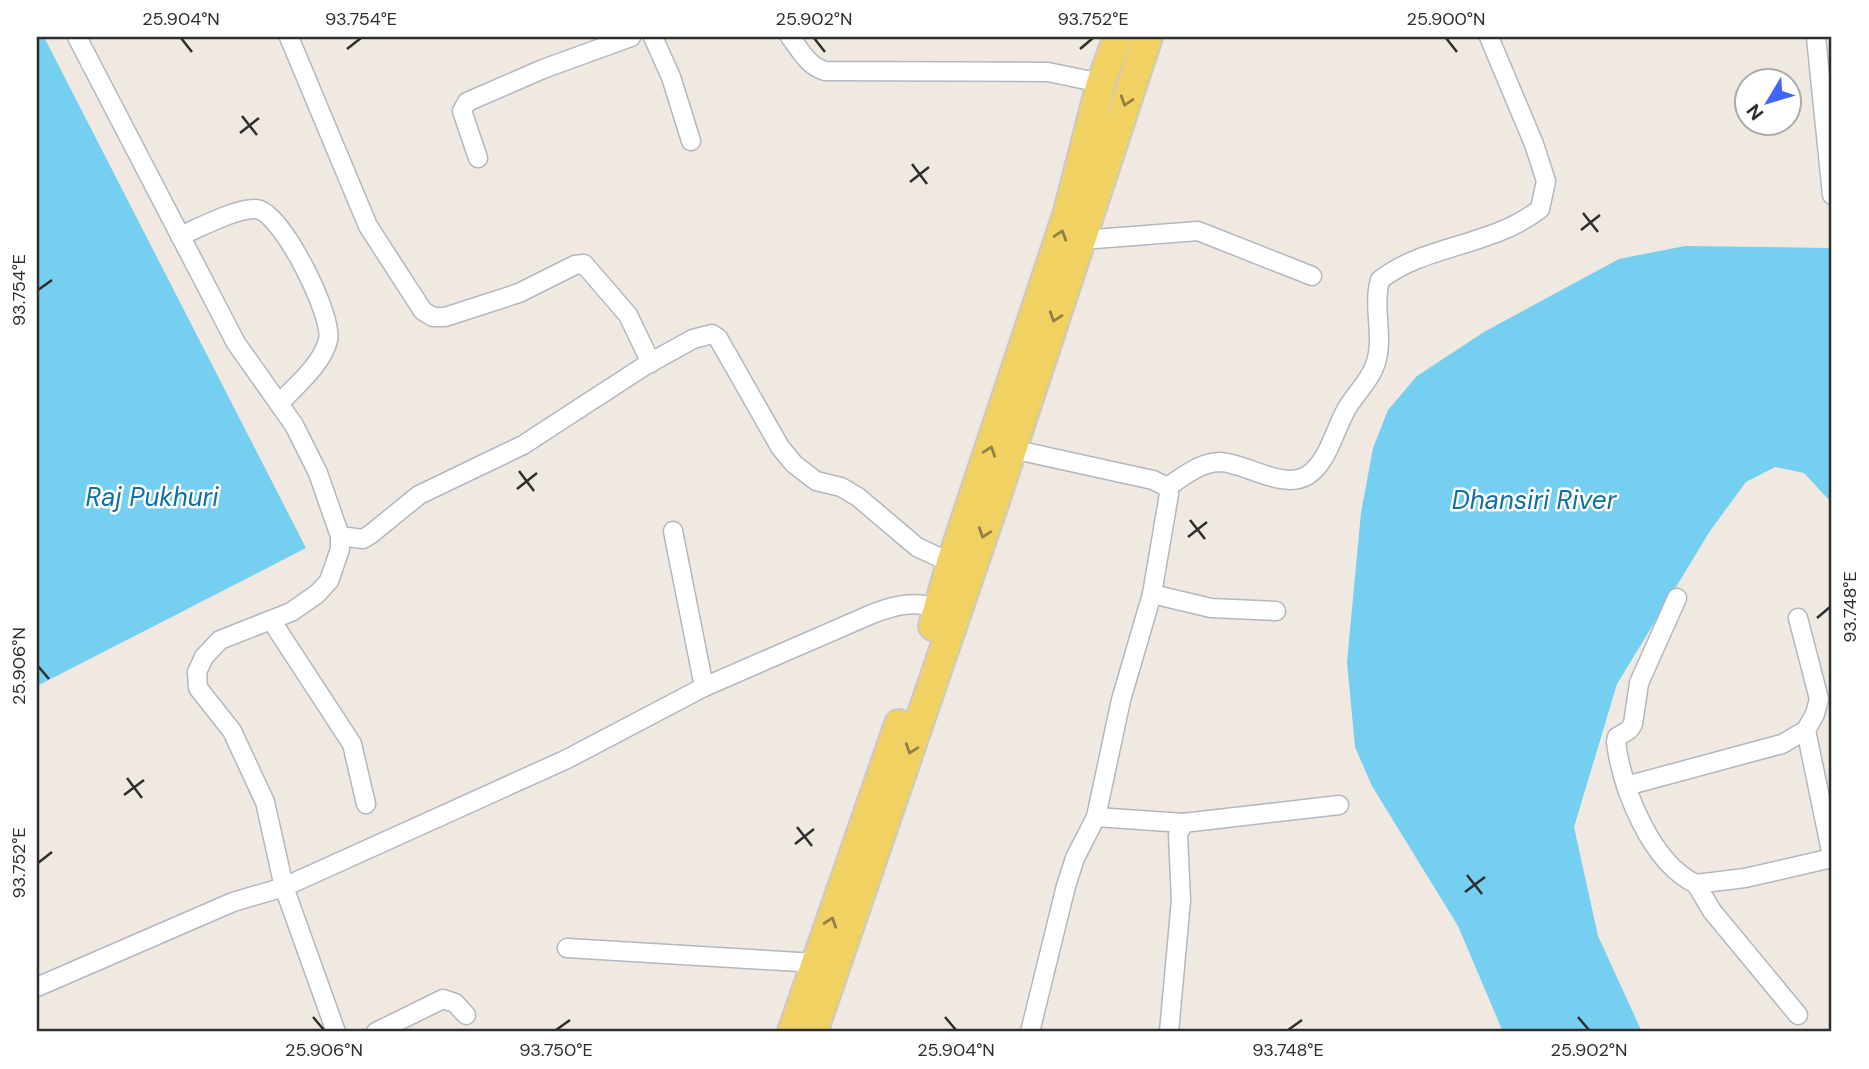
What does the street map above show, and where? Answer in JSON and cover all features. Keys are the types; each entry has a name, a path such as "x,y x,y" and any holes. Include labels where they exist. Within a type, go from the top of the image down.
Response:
{"main road":[{"path":"792,1032 939,609 951,563 1068,212 1101,83 1118,37"},
{"path":"813,1032 1012,449 1148,37"}],"street":[{"path":"77,37 236,344 294,425 318,473 340,536 340,549 329,581 317,594 291,612 220,640 204,657 197,672 198,688 232,731 249,762 265,802 284,887 336,1032"},
{"path":"289,37 368,226 424,311 433,317 445,317 519,293 575,265 584,264 628,315 651,363"},
{"path":"478,158 462,111 467,102 531,74 631,37"},
{"path":"653,37 675,90 691,141"},
{"path":"790,37 807,61 825,71 1048,72 1101,83"},
{"path":"1167,487 1200,466 1219,462 1281,479 1308,475 1327,450 1345,410 1376,363 1375,295 1380,280 1410,262 1473,243 1525,220 1540,209 1546,181 1524,119 1489,37"},
{"path":"1816,37 1832,195"},
{"path":"180,236 245,210 258,209 269,214 280,226 323,307 329,327 323,354 279,404"},
{"path":"1082,236 1095,239 1198,231 1312,276"},
{"path":"340,536 363,539 419,495 523,445 651,363 693,339 712,334 718,338 780,447 794,464 816,481 841,487 858,497 917,547 951,563"},
{"path":"1012,449 1153,480 1167,487"},
{"path":"1030,1032 1066,886 1075,858 1096,817 1121,700 1152,594 1168,504 1167,487"},
{"path":"673,531 704,687"},
{"path":"1152,594 1211,608 1276,611"},
{"path":"1677,598 1642,673 1633,724 1629,730 1617,737 1626,786 1642,823 1671,866 1696,884 1718,918 1798,1015"},
{"path":"37,987 233,901 284,887 567,759 704,687 900,604 928,605 939,609"},
{"path":"1626,786 1782,744 1805,730 1815,714 1819,699 1798,618"},
{"path":"271,620 352,744 366,804"},
{"path":"1696,884 1745,878 1832,857 1805,730"},
{"path":"1096,817 1183,823 1339,805"},
{"path":"1170,1032 1181,900 1178,835 1183,823"},
{"path":"567,948 816,963"},
{"path":"376,1032 443,999 455,1003 466,1015"}],"water":[{"name":"Raj Pukhuri","path":"37,37 44,37 306,548 37,686"},
{"name":"Dhansiri River","path":"1685,246 1832,248 1832,503 1804,473 1775,467 1746,482 1710,531 1617,684 1574,827 1598,936 1642,1032 1503,1032 1458,926 1372,786 1355,747 1347,662 1361,513 1373,448 1388,410 1417,376 1484,332 1619,259"}]}
